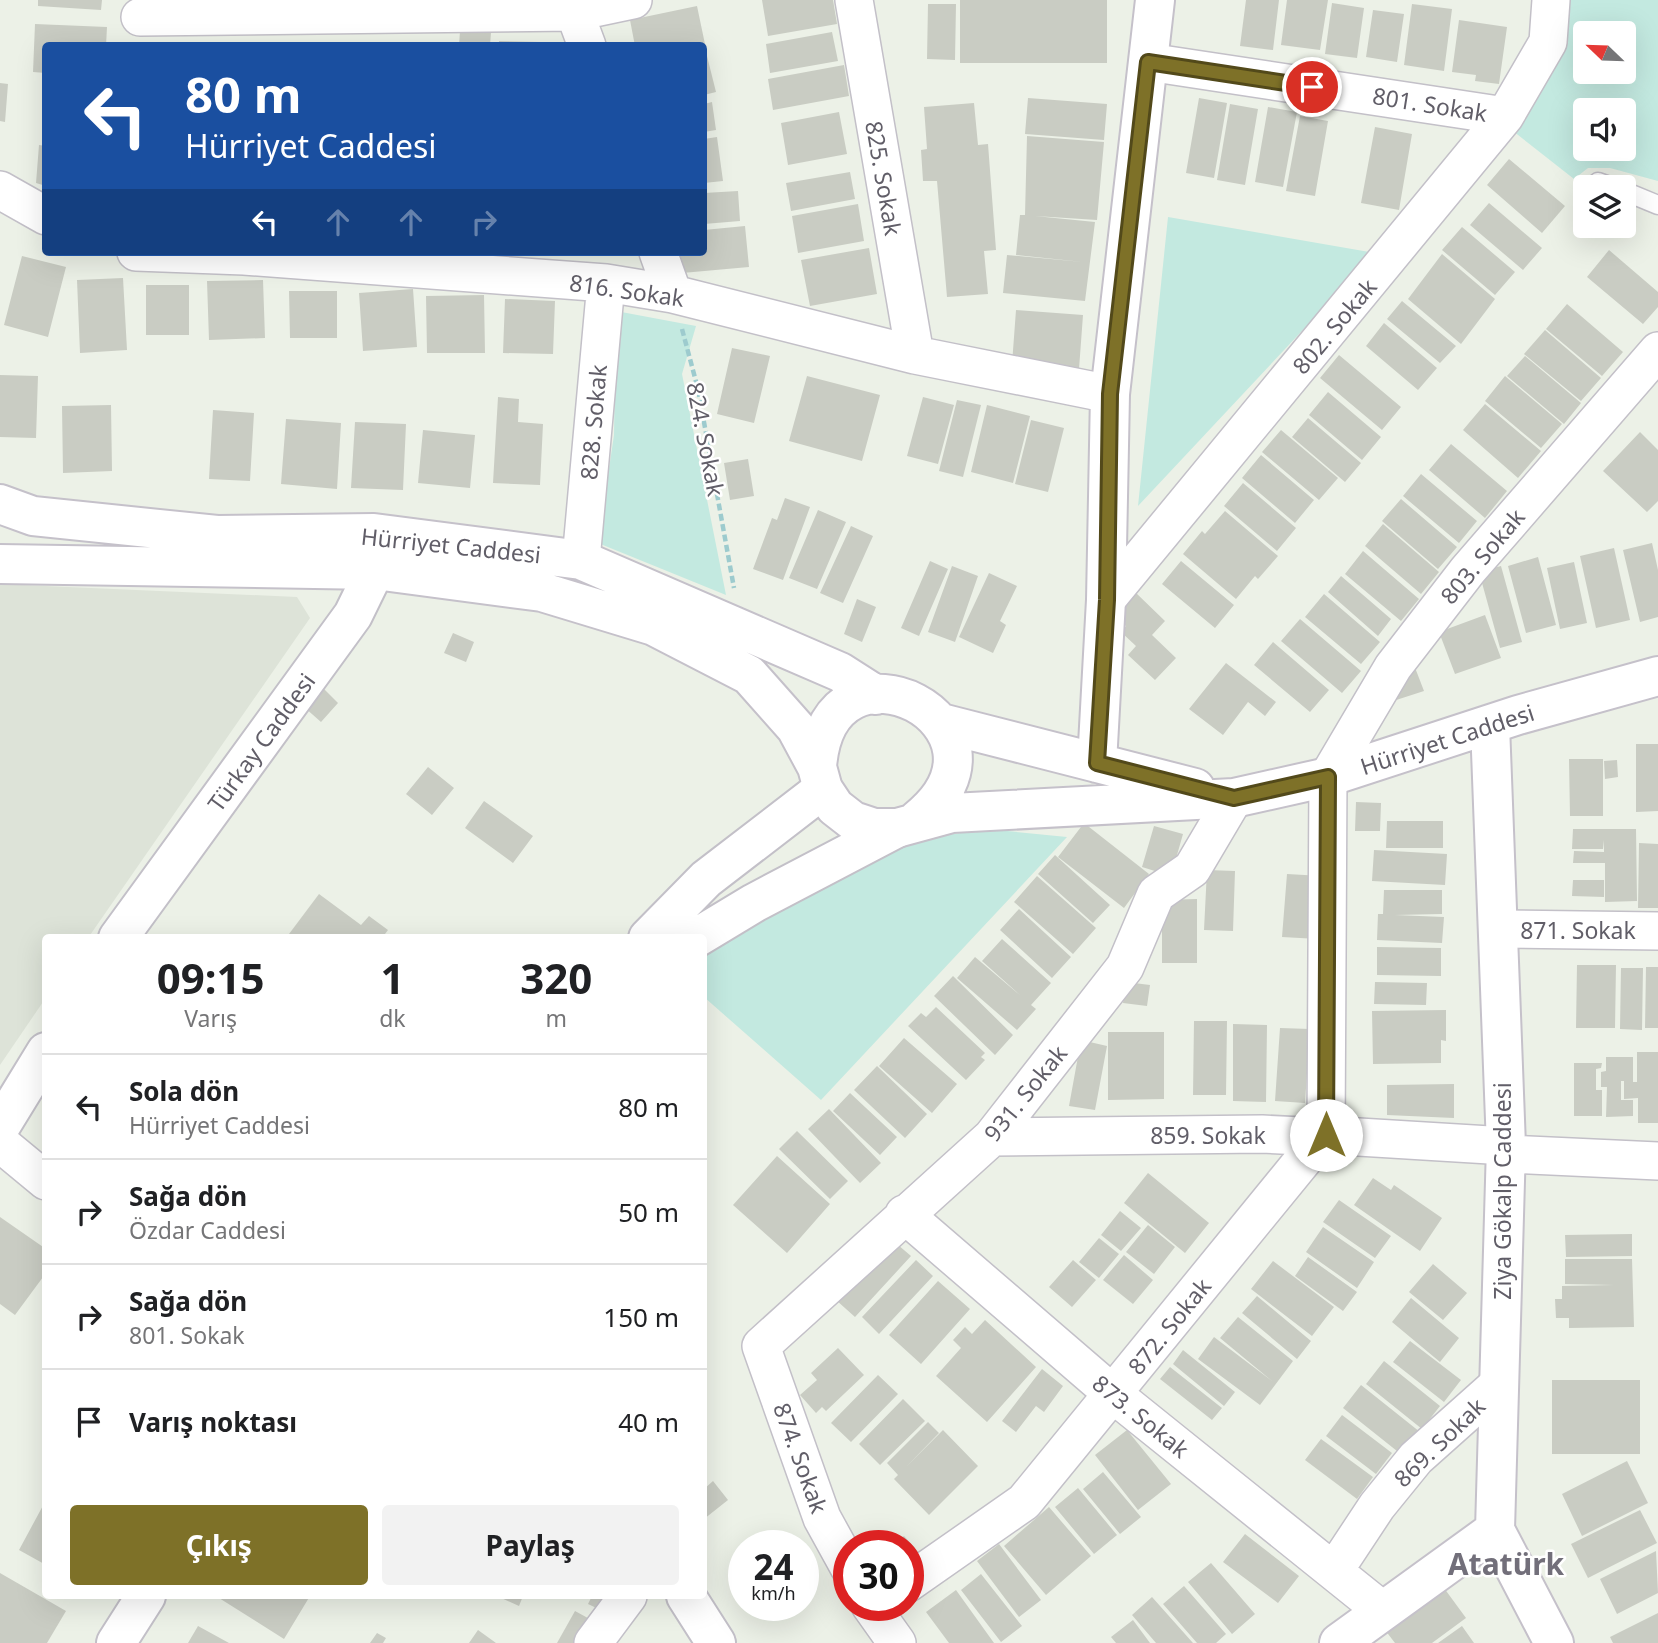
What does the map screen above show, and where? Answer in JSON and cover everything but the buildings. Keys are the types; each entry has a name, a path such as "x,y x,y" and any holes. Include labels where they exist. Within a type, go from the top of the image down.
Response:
{"main road":[{"path":"1097,763 1107,600 1110,394 1155,0"},
{"name":"Hürriyet Caddesi","path":"0,504 33,516 374,552 580,560 840,672 876,695"},
{"name":"Hürriyet Caddesi","path":"0,564 374,552 542,592 654,626 749,675 796,728 835,807 853,821 874,828 907,824 952,813 1234,798 1328,777 1490,725 1658,676"},
{"name":"Türkay Caddesi","path":"121,934 353,615 374,552"},
{"name":"Hürriyet Caddesi","path":"820,778 819,745 827,724 843,708 862,697 906,696 925,706 941,723 1234,798"},
{"path":"703,934 754,903 907,824 935,806 947,787 952,765 950,743 941,723"},
{"name":"Ziya Gökalp Caddesi","path":"1490,725 1506,1150 1495,1530 1554,1643"},
{"path":"652,934 706,879 820,778"},
{"path":"0,1127 42,1059"},
{"path":"1339,1643 1495,1530"},
{"path":"116,1643 144,1599"},
{"path":"688,1599 716,1643"}],"street":[{"path":"140,21 578,19 633,0"},
{"name":"825. Sokak","path":"854,0 915,355"},
{"name":"802. Sokak","path":"1107,600 1505,116 1548,42 1551,0"},
{"name":"801. Sokak","path":"1148,62 1505,116"},
{"path":"0,190 42,214"},
{"name":"816. Sokak","path":"244,256 606,284 673,294 915,355 1110,394"},
{"path":"659,256 673,294"},
{"name":"828. Sokak","path":"580,560 606,284"},
{"name":"803. Sokak","path":"1328,777 1393,667 1468,570 1658,351"},
{"path":"1324,1136 1328,777"},
{"name":"931. Sokak","path":"761,1346 904,1214 992,1138 1125,967 1156,894 1192,869 1234,798"},
{"name":"871. Sokak","path":"1498,929 1658,930"},
{"name":"859. Sokak","path":"992,1138 1262,1134 1324,1136 1658,1161"},
{"name":"872. Sokak","path":"924,1572 1024,1502 1324,1136"},
{"path":"0,1143 42,1178"},
{"name":"873. Sokak","path":"904,1214 1113,1394 1383,1611"},
{"name":"874. Sokak","path":"761,1346 821,1518 833,1539"},
{"name":"869. Sokak","path":"1334,1571 1377,1506 1416,1458 1499,1384"},
{"path":"593,1643 626,1599"},
{"path":"883,1621 898,1643"}],"lane":[{"path":"1636,196 1658,205"}],"path":[{"name":"824. Sokak","path":"673,294 698,389 741,628"}],"shaded area":[{"path":"1570,0 1658,0 1658,181 1610,168 1588,168 1579,175 1573,175 1573,178 1513,131 1568,20"},
{"path":"1168,217 1375,253 1138,506"},
{"path":"616,311 696,326 682,374 726,595 598,543 614,435"},
{"path":"0,584 297,597 310,618 91,934 42,934 42,1003 0,1065"},
{"path":"987,829 1067,837 821,1100 707,1000 707,953 845,874 914,840"}],"district":[{"name":"Atatürk","path":"1506,1563"}],"route":[{"path":"1312,87 1148,62 1110,394 1107,600 1097,763 1234,798 1328,777 1326,1135"}]}
